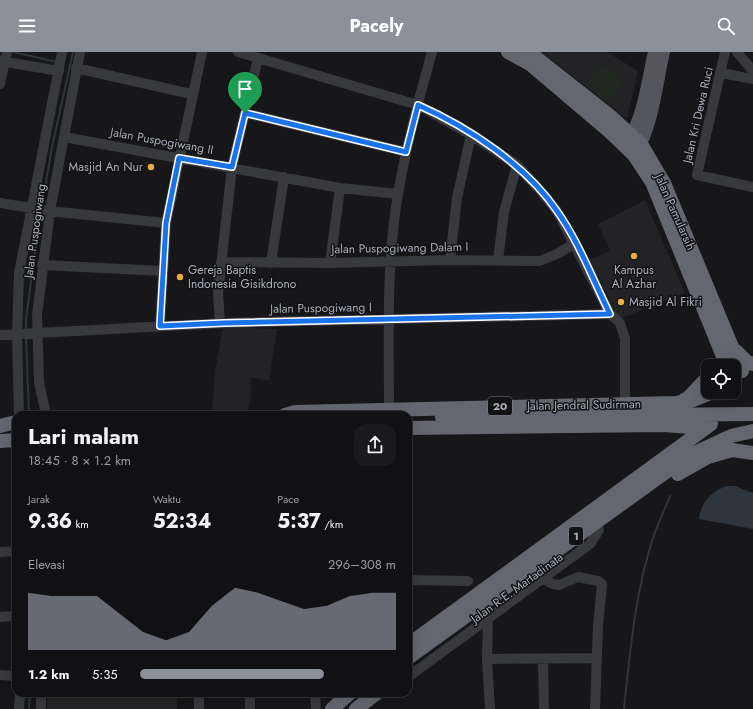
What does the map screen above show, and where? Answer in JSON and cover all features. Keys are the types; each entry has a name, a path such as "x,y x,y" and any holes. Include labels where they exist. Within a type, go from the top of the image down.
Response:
{"highway":[{"name":"Jalan Pamularsih","path":"508,52 530,64 633,145"},
{"name":"Jalan Pamularsih","path":"529,52 633,145 664,183 726,347 727,359"},
{"name":"Jalan Pamularsih","path":"726,347 746,370"},
{"path":"720,359 726,347"},
{"path":"676,403 688,398 701,384"},
{"name":"Jalan Jendral Sudirman","path":"326,411 676,403 701,397"},
{"path":"712,399 711,422 722,443 732,450"},
{"name":"20","path":"412,418 753,414"},
{"name":"Jalan Jendral Sudirman","path":"412,428 663,425 691,427 711,422"},
{"name":"Jalan R.E. Martadinata","path":"412,643 711,422"},
{"path":"0,426 12,423"},
{"path":"663,425 672,437 672,452"},
{"name":"1","path":"412,655 688,456 731,436 753,431"},
{"path":"0,441 12,440"},
{"name":"Jalan R.E. Martadinata","path":"412,666 598,530 687,468 708,457 732,450"},
{"name":"1","path":"732,450 753,453"},
{"path":"633,480 642,480 648,484 651,491 649,495"},
{"path":"332,709 346,697"},
{"path":"356,709 372,697"}],"main road":[{"path":"633,145 654,52"},
{"path":"633,145 648,123 664,52"}],"street":[{"name":"Jalan Puspogiwang","path":"45,411 39,382 35,334 49,212 80,52"},
{"path":"160,326 162,271 166,223 202,52"},
{"path":"238,52 418,105 471,134 517,165 557,211 575,243 610,314 620,323 625,339 626,426"},
{"path":"389,409 389,320 391,261 398,194 406,152 432,52"},
{"name":"Jalan Kri Dewa Ruci","path":"725,52 697,175 753,187"},
{"path":"737,52 753,71"},
{"name":"Jalan Puspogiwang","path":"19,411 19,273 34,209 47,123 62,53"},
{"path":"0,84 5,58 59,69"},
{"path":"220,323 218,305 221,262 232,167 258,58"},
{"path":"76,68 192,94"},
{"path":"721,73 753,79"},
{"path":"245,113 406,152"},
{"path":"450,260 457,198 471,134"},
{"name":"Jalan Puspogiwang II","path":"64,137 340,188 398,194"},
{"path":"498,260 504,212 517,165"},
{"path":"271,263 284,177"},
{"path":"330,263 340,188"},
{"path":"0,203 49,212 166,223"},
{"name":"Jalan Puspogiwang Dalam I","path":"221,262 330,263 450,260 540,261 557,254 575,243"},
{"path":"42,265 162,271"},
{"name":"Jalan Puspogiwang I","path":"0,335 220,323 610,314"},
{"path":"412,674 590,544 598,530"},
{"path":"0,552 12,551"},
{"path":"543,579 559,585 578,577 598,581 602,584 595,709"},
{"path":"412,580 468,581"},
{"path":"0,616 12,616"},
{"path":"488,620 487,659 490,709"},
{"path":"487,659 597,658"},
{"path":"543,659 544,709"},
{"path":"0,675 12,676"},
{"path":"19,709 20,697"},
{"path":"41,697 41,709"},
{"path":"199,697 199,709"},
{"path":"250,697 250,709"},
{"path":"315,697 316,709"}],"shaded area":[{"path":"542,52 607,52 638,71 627,119"},
{"path":"601,64 624,80 608,101 586,85"},
{"name":"Kampus Al Azhar","path":"645,200 685,293 619,319 589,260 610,251 598,224"},
{"path":"223,327 277,329 269,381 251,377 250,385 252,386 248,410 212,411 215,372"},
{"path":"726,486 735,486 753,493 753,529 699,519 704,503 707,499 715,492"},
{"path":"47,697 177,697 177,709 47,709"}],"waterway":[{"path":"13,52 57,62"},
{"path":"42,206 52,147 73,52"},
{"path":"26,330 40,212"},
{"path":"26,337 29,411"},
{"path":"624,709 637,601 653,538 670,496"},
{"path":"29,709 30,697"}],"place":[{"name":"Masjid An Nur","path":"151,167"},
{"name":"Kampus Al Azhar","path":"634,256"},
{"name":"Gereja Baptis Indonesia Gisikdrono","path":"180,277"},
{"name":"Masjid Al Fikri","path":"621,302"}],"route":[{"path":"418,105 445,119 471,134 517,165 540,190 557,211 575,243 610,314 403,318 389,320 224,323 160,326 162,271 166,223 179,158 232,167 245,113 406,152 418,105"}]}
